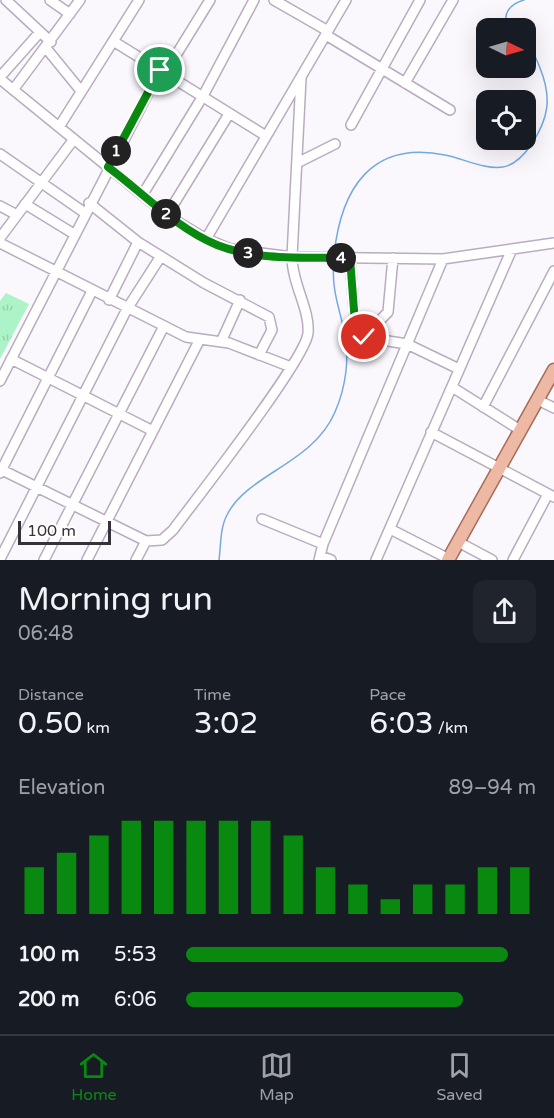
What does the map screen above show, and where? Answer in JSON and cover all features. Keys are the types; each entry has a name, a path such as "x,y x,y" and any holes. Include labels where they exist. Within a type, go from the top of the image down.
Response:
{"main road":[{"path":"451,560 464,545 520,430 545,404 554,370"},
{"path":"451,560 502,470 545,404 554,386"}],"street":[{"path":"50,0 70,14"},
{"path":"13,90 80,0"},
{"path":"59,127 139,0"},
{"path":"1,376 108,167 162,71 210,0"},
{"path":"143,194 203,96 254,0"},
{"path":"274,0 285,3 382,69 450,110"},
{"path":"206,239 345,0"},
{"path":"351,125 420,0"},
{"path":"405,83 453,0"},
{"path":"3,1 40,32 81,91"},
{"path":"40,32 1,81 167,215 206,239 243,252 292,257 349,258 443,259 554,243"},
{"path":"113,40 266,136"},
{"path":"92,291 0,471 146,541 162,540 173,530 291,367 305,344 308,330 306,314 292,275 301,78"},
{"path":"167,215 229,114"},
{"path":"0,238 74,140"},
{"path":"297,163 335,144"},
{"path":"0,154 85,213"},
{"path":"89,203 138,242 204,283 265,315 272,322 272,330 259,355"},
{"path":"25,204 74,234"},
{"path":"0,206 18,215"},
{"path":"109,300 138,242"},
{"path":"0,243 164,326 200,339 221,342 291,367"},
{"path":"376,560 512,249"},
{"path":"0,559 127,309 160,256"},
{"path":"349,258 356,336 407,344 459,369"},
{"path":"364,337 388,312 393,258"},
{"path":"331,560 319,558 323,543 443,259"},
{"path":"483,407 554,271"},
{"path":"221,342 240,300"},
{"path":"44,560 164,326"},
{"path":"87,560 200,339"},
{"path":"11,359 153,431"},
{"path":"452,387 520,430"},
{"path":"431,432 551,496 513,560"},
{"path":"262,519 323,543"},
{"path":"390,529 451,560"},
{"path":"146,541 138,556 148,560"},
{"path":"464,545 492,560"}],"green space":[{"path":"6,293 29,304 0,359 0,301"}],"waterway":[{"path":"506,18 511,7 524,0"},
{"path":"334,255 344,209 353,190 364,175 379,163 397,155 419,152 445,155 489,167 503,167 515,162 537,135 547,108 544,79 536,58"},
{"path":"219,560 223,525 236,501 249,489 312,444 325,430 339,402 346,372 347,351 335,289 334,263"}],"route":[{"path":"160,70 108,167 167,215 218,245 256,254 350,258 356,336 364,337"}]}
